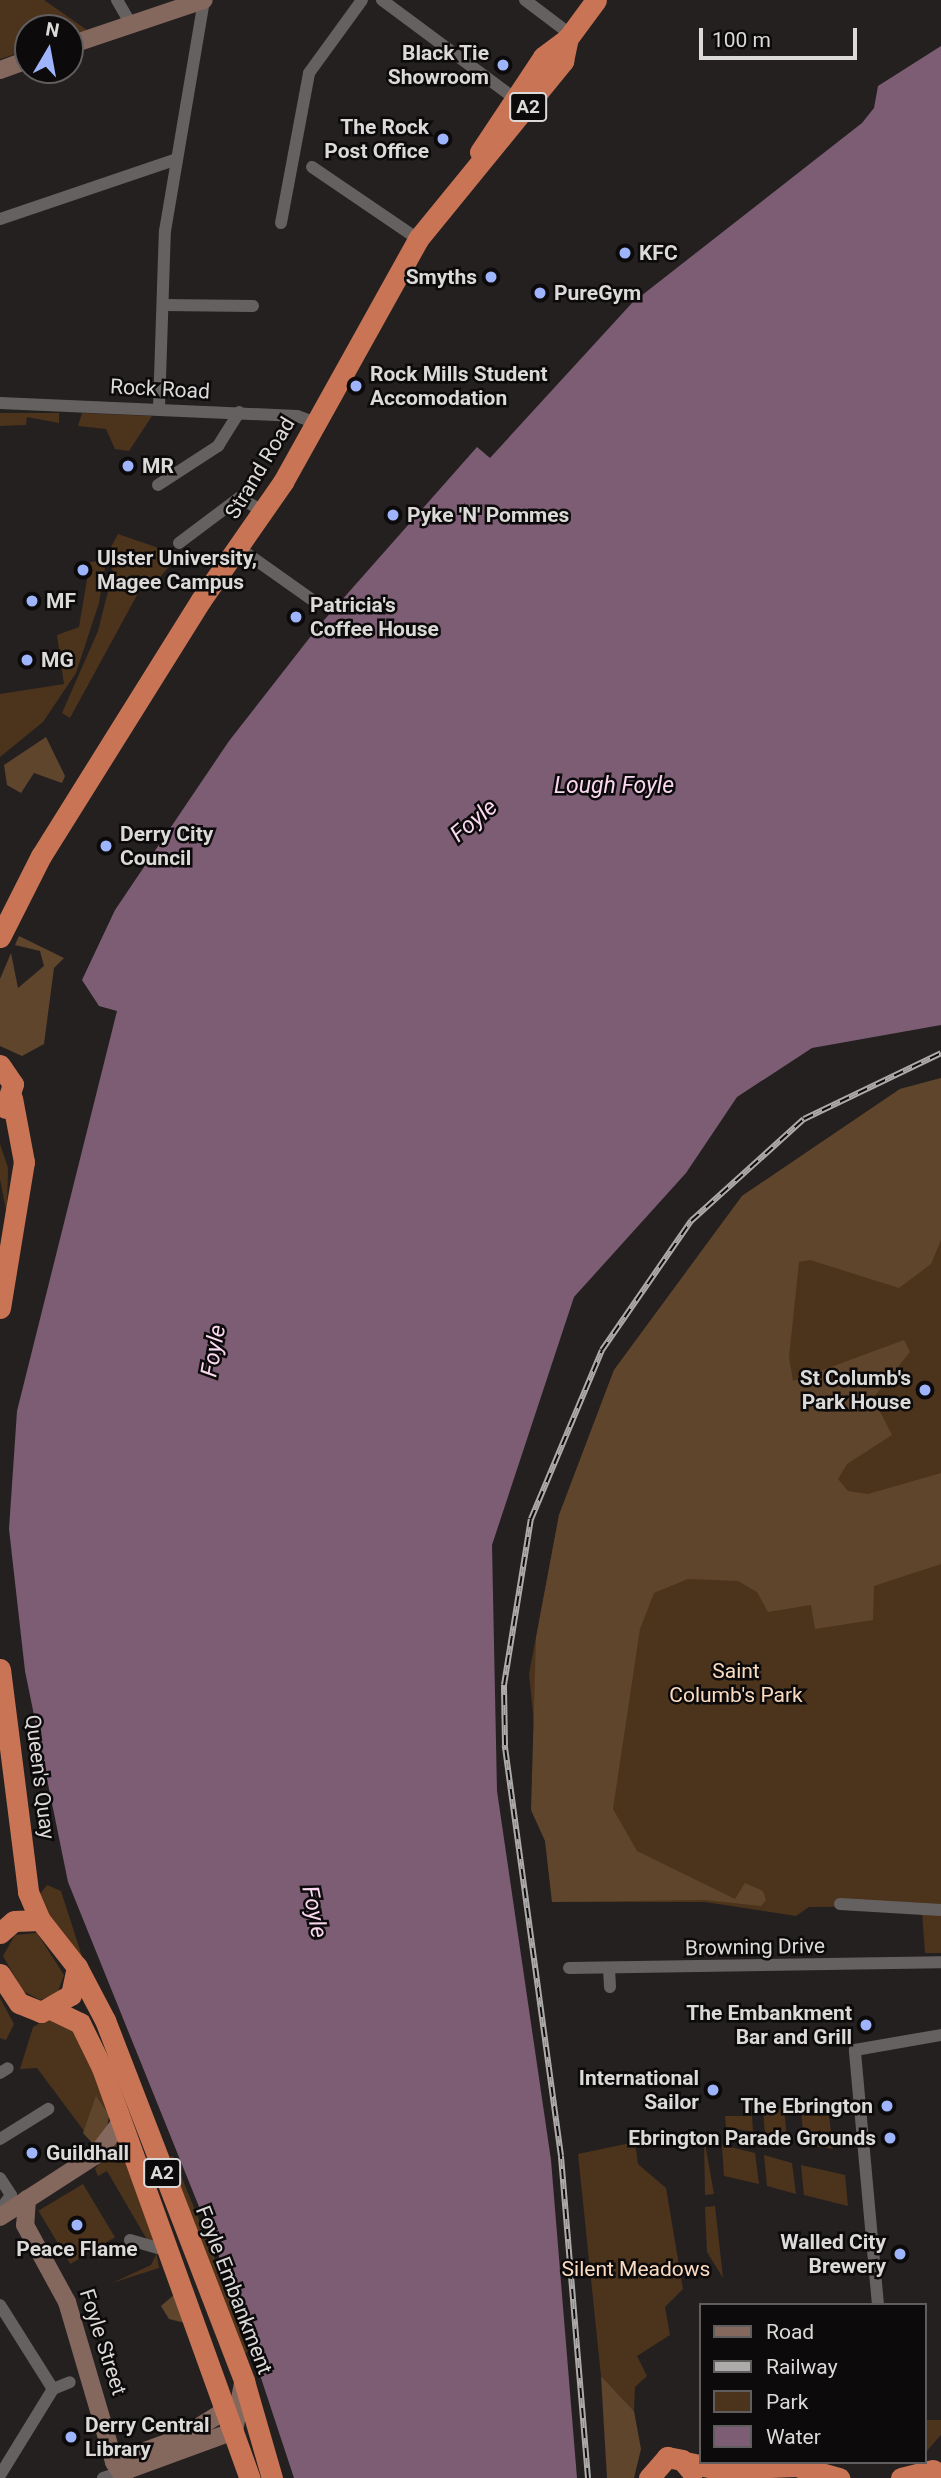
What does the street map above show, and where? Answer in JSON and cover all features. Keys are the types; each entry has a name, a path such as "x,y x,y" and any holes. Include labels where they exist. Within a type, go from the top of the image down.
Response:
{"highway":[{"name":"Strand Road","path":"473,167 514,98 547,52 569,36 596,0"},
{"name":"Strand Road","path":"0,937 41,856 239,548 265,512 418,239 473,167 563,61 569,36"},
{"path":"0,1065 11,1077 6,1105 24,1162 5,1240 0,1308"},
{"path":"0,1133 20,1181"},
{"name":"Queen's Quay","path":"0,1669 28,1892 40,1920"},
{"path":"7,1927 28,1892"},
{"path":"7,1927 40,1920"},
{"name":"A2","path":"40,1920 77,1967"},
{"path":"53,2010 71,1995 77,1967"},
{"name":"Foyle Embankment","path":"77,1967 105,2020 244,2381 272,2478"},
{"name":"A2","path":"0,1974 19,2003 53,2010 86,2031 113,2095 165,2250 250,2478"},
{"path":"649,2478 663,2458 689,2470 711,2474 778,2464 839,2478"},
{"path":"901,2478 934,2469"}],"main road":[{"path":"84,40 204,0"},
{"path":"107,2146 113,2095"},
{"path":"0,2215 107,2146 121,2122"},
{"path":"0,2215 25,2225 27,2200"},
{"name":"Foyle Street","path":"25,2225 68,2302 120,2471"},
{"path":"120,2471 234,2431 244,2381"},
{"path":"120,2471 226,2410"}],"street":[{"path":"117,0 131,24"},
{"path":"159,408 165,231 204,0"},
{"path":"281,223 309,73 362,0"},
{"path":"382,0 514,98"},
{"path":"525,0 569,36"},
{"path":"0,219 177,159"},
{"path":"312,167 418,239"},
{"path":"163,305 253,306"},
{"name":"Rock Road","path":"0,403 239,412 316,423"},
{"path":"158,485 218,446 239,412"},
{"path":"179,543 239,498 265,512"},
{"path":"239,548 311,599"},
{"path":"840,1904 941,1910"},
{"name":"Browning Drive","path":"569,1968 941,1962"},
{"path":"609,1968 610,1987"},
{"path":"878,2303 855,2050 941,2035"},
{"path":"0,2139 47,2114"},
{"path":"0,2178 11,2195 0,2215"},
{"path":"130,2240 165,2250"},
{"path":"0,2305 53,2389"},
{"path":"0,2475 53,2389 70,2382"},
{"path":"103,2478 120,2471"}],"green space":[{"path":"0,0 44,0 64,14 14,14 14,54 0,59"},
{"path":"0,413 59,413 59,423 27,417 26,425 0,426"},
{"path":"82,413 152,416 129,451 115,449 106,429 78,426"},
{"path":"118,534 179,555 149,590 142,586 70,718 62,713 98,631 113,571 106,556"},
{"path":"100,561 105,568 99,603 76,673 43,722 0,757 0,694 64,684 57,635 79,627 90,562"},
{"name":"Saint Columb's Park","path":"941,1078 941,1906 809,1907 796,1916 705,1902 552,1902 529,1674 559,1515 614,1370 742,1196 900,1089"},
{"path":"0,1144 8,1168 7,1215 0,1179"},
{"path":"47,1885 61,1891 87,1972 47,1915 39,1895"},
{"path":"922,1911 941,1914 941,1953 925,1953"},
{"path":"37,1933 64,1975 57,1994 40,2000 23,1991 3,1956 15,1935"},
{"path":"0,1998 14,2024 6,2040 0,2038"},
{"path":"47,2019 77,2029 109,2115 96,2147 37,2068 20,2069 33,2027"},
{"path":"828,2107 833,2149 804,2145 801,2109"},
{"path":"784,2109 787,2138 765,2134 763,2110"},
{"path":"725,2116 752,2116 753,2132 726,2127"},
{"path":"704,2138 714,2194 705,2195"},
{"path":"117,2140 153,2235 159,2268 112,2283 151,2265 156,2255 107,2171 98,2176 95,2169"},
{"name":"Silent Meadows","path":"635,2142 638,2164 666,2188 683,2289 665,2307 670,2335 637,2356 647,2376 635,2387 634,2411 601,2376 578,2154"},
{"path":"722,2145 755,2153 759,2184 724,2176"},
{"path":"764,2155 792,2163 796,2194 767,2186"},
{"path":"173,2156 241,2323 249,2349 242,2358 163,2159"},
{"path":"801,2165 845,2175 848,2206 804,2195"},
{"path":"83,2184 115,2237 70,2264 38,2211"},
{"path":"715,2206 723,2278 707,2252 705,2207"},
{"path":"927,2420 941,2420 941,2435 927,2451"}],"shaded area":[{"path":"46,737 65,776 62,783 34,773 21,793 7,785 4,765"},
{"path":"19,936 64,958 54,968 44,1044 22,1056 0,1046 0,979 11,953 18,988 44,966 40,951 15,945"},
{"path":"941,1078 941,1240 931,1264 899,1288 810,1260 799,1262 789,1357 793,1381 904,1340 910,1352 873,1398 892,1435 847,1464 838,1479 848,1491 868,1494 941,1473 941,1564 874,1586 873,1620 815,1629 811,1605 768,1612 757,1592 738,1581 688,1579 654,1593 640,1629 613,1809 637,1851 735,1899 745,1883 763,1891 766,1900 761,1906 705,1900 552,1902 545,1841 531,1810 536,1638 559,1515 614,1370 742,1196 900,1089"},
{"path":"96,2096 109,2115 106,2136 96,2147 83,2133"},
{"path":"175,2294 185,2323 169,2319 161,2306"},
{"path":"601,2376 634,2411 641,2449 634,2478 607,2478"}],"water":[{"name":"Lough Foyle","path":"941,46 941,1025 812,1048 737,1097 686,1173 574,1297 492,1545 497,1791 551,2160 577,2478 294,2478 229,2281 68,1882 25,1671 9,1529 17,1411 117,1011 99,1006 82,980 115,910 229,741 318,627 477,447 490,458 632,303 862,123 874,108 878,86"}],"railway":[{"path":"588,2478 561,2156 505,1745 504,1685 531,1519 602,1350 691,1221 804,1119 941,1053"}],"place":[{"name":"Black Tie Showroom","path":"503,65"},
{"name":"The Rock Post Office","path":"443,139"},
{"name":"KFC","path":"625,253"},
{"name":"Smyths","path":"491,277"},
{"name":"PureGym","path":"540,293"},
{"name":"Rock Mills Student Accomodation","path":"356,386"},
{"name":"MR","path":"128,466"},
{"name":"Pyke 'N' Pommes","path":"393,515"},
{"name":"Ulster University, Magee Campus","path":"83,570"},
{"name":"MF","path":"32,601"},
{"name":"Patricia's Coffee House","path":"296,617"},
{"name":"MG","path":"27,660"},
{"name":"Derry City Council","path":"106,846"},
{"name":"St Columb's Park House","path":"925,1390"},
{"name":"The Embankment Bar and Grill","path":"866,2025"},
{"name":"International Sailor","path":"713,2090"},
{"name":"The Ebrington","path":"887,2106"},
{"name":"Ebrington Parade Grounds","path":"890,2138"},
{"name":"Guildhall","path":"32,2153"},
{"name":"Peace Flame","path":"77,2225"},
{"name":"Walled City Brewery","path":"900,2254"},
{"name":"Derry Central Library","path":"71,2437"}],"water label":[{"name":"Foyle","path":"474,821"},
{"name":"Foyle","path":"214,1351"},
{"name":"Foyle","path":"314,1912"}]}
